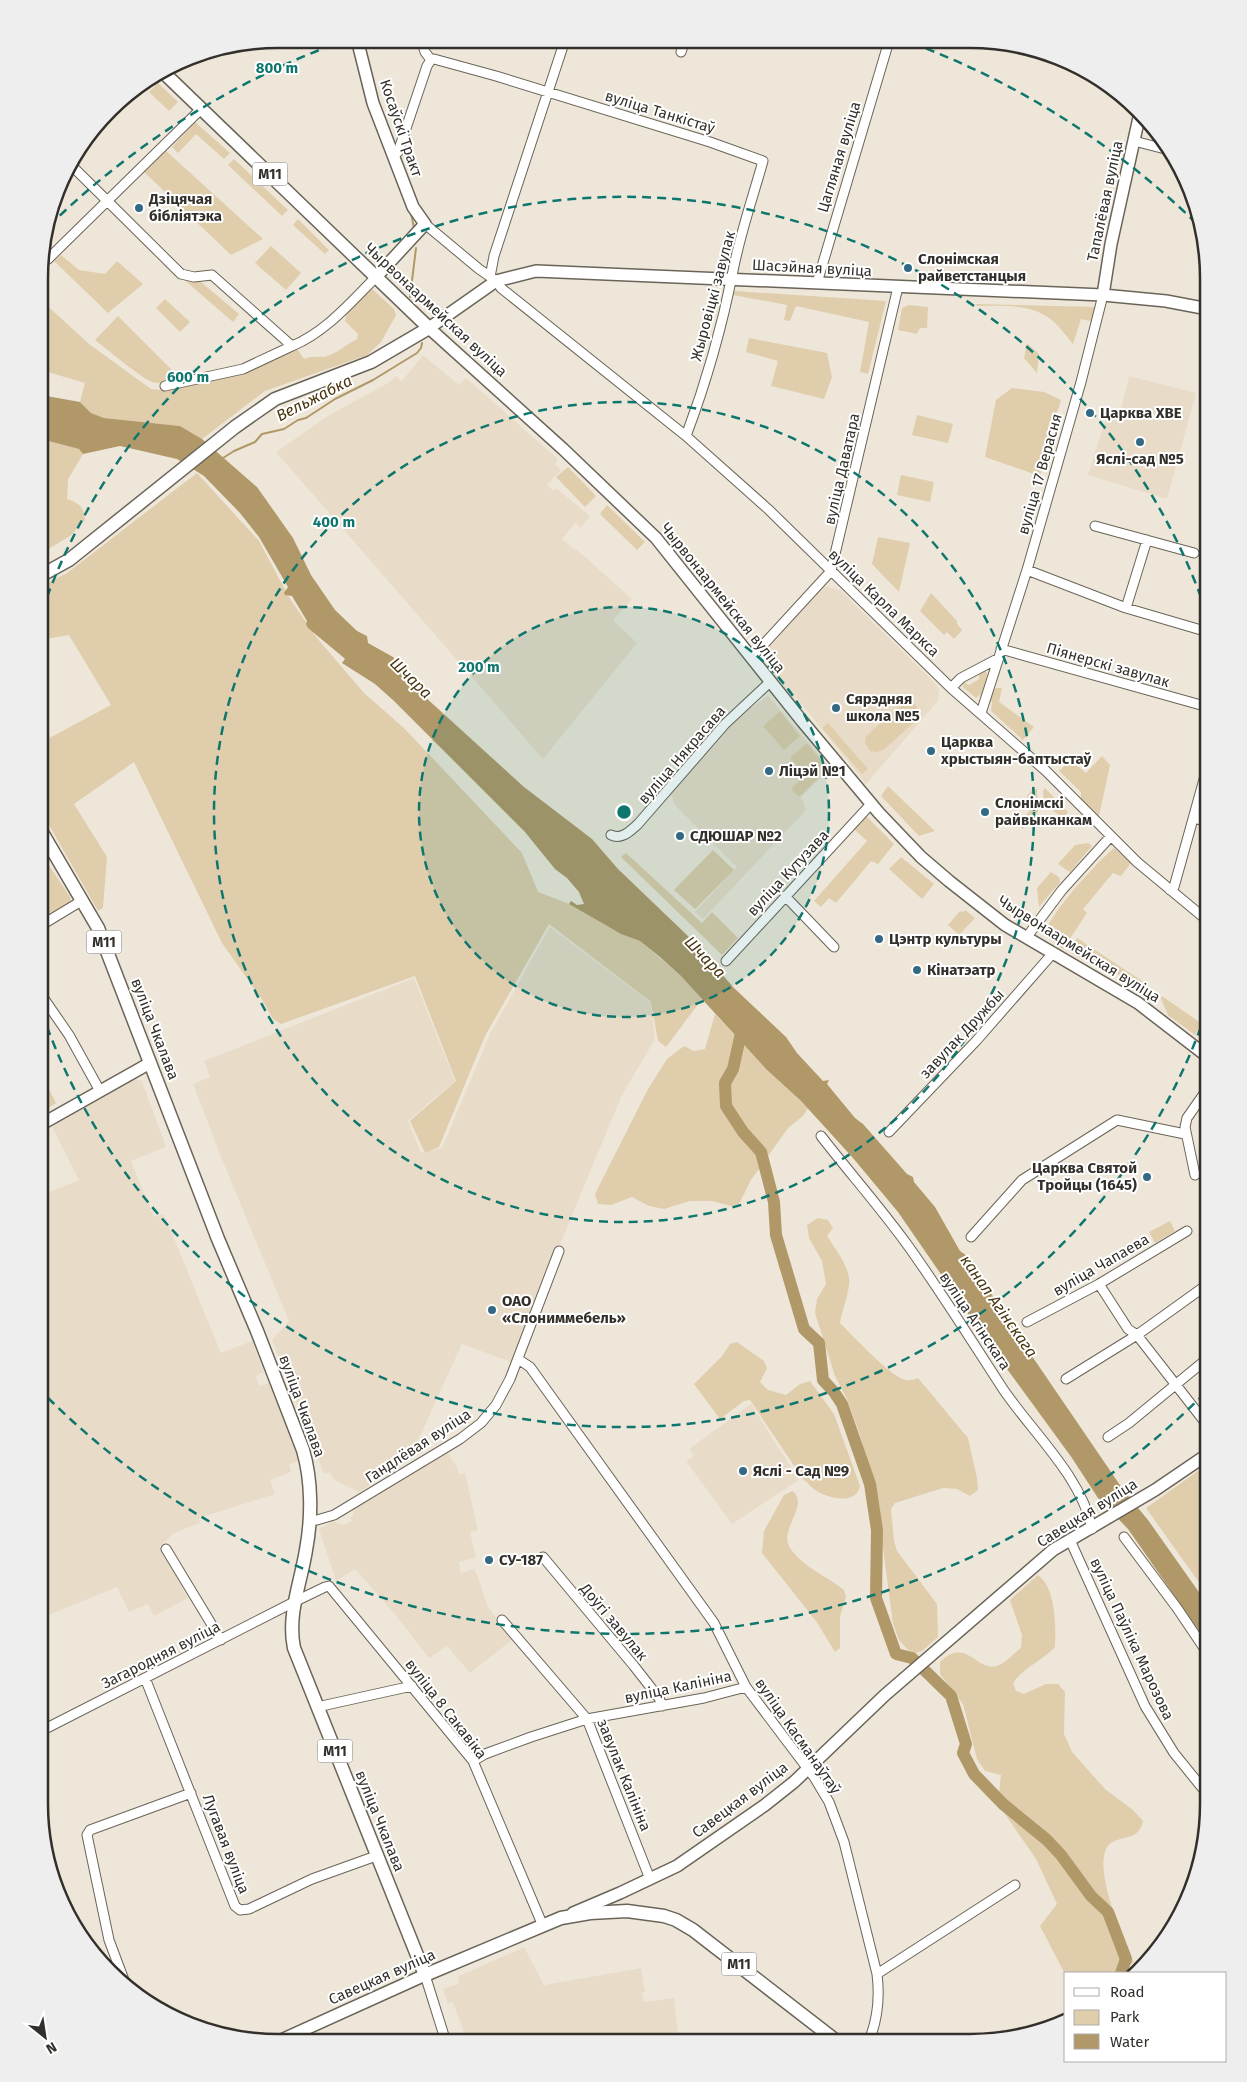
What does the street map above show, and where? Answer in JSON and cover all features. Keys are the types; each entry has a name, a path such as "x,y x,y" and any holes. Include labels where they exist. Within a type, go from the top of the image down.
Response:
{"highway":[{"name":"Чырвонаармейская вуліца","path":"167,76 428,328"},
{"path":"48,572 69,560 235,427 275,398 370,362 428,328"},
{"name":"вуліца Чкалава","path":"48,842 83,900 107,949 218,1239 257,1331 303,1450 310,1488 309,1520 307,1549 291,1623 294,1648 376,1856 426,1975"},
{"name":"М11","path":"562,1918 590,1913 627,1911 664,1916 676,1920 693,1930 826,2034"},
{"name":"Савецкая вуліца","path":"426,1975 562,1918"}],"main road":[{"name":"Косаўскі Тракт","path":"359,48 373,103 413,208 425,224"},
{"name":"Тапалёвая вуліца","path":"1103,295 1111,244 1138,122"},
{"path":"376,277 425,224"},
{"name":"Шасэйная вуліца","path":"428,328 493,279 519,274 556,271 1103,295 1166,301 1200,307"},
{"name":"Чырвонаармейская вуліца","path":"428,328 563,449 656,538 770,682 903,840 985,910 1026,938 1138,1003 1200,1052"},
{"path":"48,1120 150,1063"},
{"name":"Савецкая вуліца","path":"562,1918 677,1866 765,1806 885,1695 1047,1555 1155,1490 1200,1459"},
{"path":"620,1893 627,1911"},
{"name":"Савецкая вуліца","path":"295,2034 426,1975"}],"street":[{"path":"393,156 398,152 427,66 431,60 424,48"},
{"path":"493,279 494,256 563,48"},
{"path":"681,52 682,48"},
{"name":"Цагляная вуліца","path":"817,283 886,48"},
{"name":"вуліца Танкістаў","path":"431,60 441,60 547,92 710,142 763,161"},
{"path":"48,259 202,109"},
{"path":"1134,141 1159,147"},
{"name":"Жыровіцкі завулак","path":"686,436 700,398 763,161"},
{"path":"75,169 180,274 194,277 212,275 292,346"},
{"name":"Косаўскі Тракт","path":"425,224 493,279"},
{"path":"165,386 243,369 306,340 321,330 376,277"},
{"name":"вуліца Карла Маркса","path":"493,279 501,288 686,436 768,509 951,688 1046,771 1111,836 1200,914"},
{"name":"вуліца Даватара","path":"751,658 831,571 898,287"},
{"name":"вуліца 17 Верасня","path":"981,713 1027,570 1081,382 1103,295"},
{"path":"1095,526 1194,553"},
{"path":"1126,608 1148,540"},
{"path":"1027,570 1126,608 1200,630"},
{"path":"951,688 961,678 1000,654"},
{"name":"Піянерскі завулак","path":"1000,654 1200,705"},
{"name":"вуліца Някрасава","path":"611,835 616,838 621,836 638,824 725,724 770,682"},
{"path":"1170,890 1174,887 1200,795"},
{"name":"вуліца Кутузава","path":"726,961 871,804"},
{"path":"1194,818 1200,820"},
{"path":"1026,938 1062,890 1111,836"},
{"path":"785,896 834,948"},
{"path":"48,921 83,900"},
{"name":"завулак Дружбы","path":"889,1132 976,1041 1052,953"},
{"path":"48,1004 70,1035 100,1091"},
{"path":"1195,1175 1185,1134 1187,1118 1200,1099"},
{"path":"971,1237 1022,1180 1117,1120 1185,1134"},
{"name":"вуліца Агінскага","path":"821,1136 908,1245 1003,1389 1068,1477 1096,1526"},
{"name":"вуліца Чапаева","path":"1028,1322 1099,1284 1187,1231"},
{"name":"Гандлёвая вуліца","path":"309,1520 317,1520 334,1515 476,1427 496,1405 510,1379 560,1252"},
{"path":"1099,1284 1128,1329 1136,1335 1200,1416"},
{"path":"1066,1379 1136,1335 1200,1290"},
{"name":"вуліца Касманаўтаў","path":"518,1359 526,1364 535,1374 708,1615 732,1657 746,1687 808,1768 829,1802 844,1842 877,1974 880,1996 872,2034"},
{"path":"1108,1436 1129,1423 1200,1365"},
{"path":"1124,1536 1200,1642"},
{"name":"вуліца Паўліка Марозова","path":"1070,1540 1128,1671 1149,1713 1174,1753 1200,1785"},
{"path":"166,1549 221,1640"},
{"name":"Доўгі завулак","path":"542,1557 660,1698 662,1706"},
{"name":"вуліца 8 Сакавіка","path":"296,1601 324,1587 332,1588 473,1761 543,1926"},
{"name":"Загародняя вуліца","path":"48,1727 296,1601"},
{"name":"завулак Калініна","path":"502,1620 588,1719 650,1879"},
{"name":"Лугавая вуліца","path":"145,1678 235,1906 240,1910 249,1909 312,1879 376,1856"},
{"path":"317,1706 412,1686"},
{"name":"вуліца Калініна","path":"473,1761 485,1754 531,1737 588,1719 704,1698 746,1687"},
{"path":"121,1973 109,1940 87,1835 90,1830 190,1793"},
{"path":"877,1974 1015,1885"},
{"name":"вуліца Чкалава","path":"426,1975 444,2034"},
{"path":"875,2025 875,2034"}],"shaded area":[{"path":"423,355 459,385 466,378 558,459 555,464 561,470 547,485 554,491 556,488 590,516 581,528 575,523 562,539 576,549 632,599 613,620 637,643 543,759 276,452 331,414 390,382 395,376 402,381"},
{"name":"Яслі-сад №5","path":"1129,376 1196,393 1167,499 1088,475 1109,409 1121,409"},
{"path":"824,586 840,590 939,689 938,701 866,784 762,655"},
{"path":"768,696 830,768 801,797 806,810 703,919 695,912 737,867 675,805 669,788 723,732 744,713"},
{"path":"550,927 651,1003 655,1039 622,1095 511,1362 462,1344 409,1460 359,1492 334,1480 330,1472 324,1474 272,1340 289,1321 193,1084 210,1077 204,1061 414,978 455,1081 408,1121 421,1153 442,1148 491,1032"},
{"path":"134,1079 142,1081 166,1147 131,1161 154,1217 164,1214 221,1353 252,1341 264,1372 256,1376 259,1386 269,1383 299,1461 289,1465 291,1472 270,1480 275,1494 199,1518 200,1523 174,1533 160,1546 188,1598 154,1616 148,1604 129,1612 117,1587 48,1615 48,1193 79,1180 52,1127"},
{"name":"Яслі - Сад №9","path":"751,1404 799,1480 732,1524 686,1461 694,1456 689,1449"},
{"path":"448,1453 458,1469 458,1474 465,1473 478,1530 470,1532 476,1557 459,1562 461,1573 474,1569 487,1605 512,1640 470,1673 447,1646 429,1658 394,1613 355,1569 336,1581 319,1529 333,1521 344,1525 352,1521 350,1518 354,1515 352,1510"},
{"path":"524,1947 544,1985 641,1968 645,1992 642,1992 644,2002 674,1998 678,2034 464,2034 453,2002 448,2004 443,1989 458,1984 459,1976"}],"green space":[{"path":"158,83 178,102 169,111 149,92"},
{"path":"195,122 230,153 224,159 196,134 178,153 172,147"},
{"path":"164,149 263,239 231,255 142,170"},
{"path":"234,159 288,210 282,216 228,165"},
{"path":"298,219 329,250 325,254 293,225"},
{"path":"271,246 301,273 286,290 255,263"},
{"path":"61,255 79,270 105,274 117,261 143,284 108,313 54,261"},
{"path":"188,271 239,314 233,322 182,278"},
{"path":"370,287 394,309 396,315 381,342 367,355 265,391 202,439 180,426 104,418 91,413 80,402 85,383 48,372 48,306 89,344 151,389 161,390 297,349 304,359 324,357 332,354 357,339 358,334 345,321 347,312"},
{"path":"735,291 886,301 868,374 860,372 869,322 796,306 790,321 784,320 787,305 733,295"},
{"path":"165,299 190,322 180,332 156,308"},
{"path":"976,304 1095,307 1091,321 1081,319 1073,344 1053,321 1036,311 1006,306 977,306"},
{"path":"909,305 928,307 927,328 920,328 917,334 898,330 902,308"},
{"path":"118,316 175,373 171,379 163,383 152,382 95,340"},
{"path":"749,338 827,353 832,377 824,399 771,386 778,361 746,352"},
{"path":"1027,343 1039,354 1037,373 1024,358"},
{"path":"1012,388 1044,392 1061,400 1044,454 1042,455 1043,466 1040,476 985,457 996,400"},
{"path":"917,415 953,424 948,443 912,435"},
{"path":"48,441 79,449 83,454 68,479 67,499 80,506 85,520 70,536 48,549"},
{"path":"568,467 596,496 585,507 556,477"},
{"path":"197,473 259,541 290,599 317,638 364,693 405,729 522,853 538,892 569,904 621,934 640,941 681,976 702,999 666,1047 658,1041 651,1002 549,924 485,1036 439,1147 425,1153 410,1121 456,1081 415,976 281,1024 273,1019 263,1001 222,943 134,762 74,804 107,857 103,908 98,911 48,823 48,739 111,705 69,635 48,639 48,583 67,573"},
{"path":"901,475 934,482 930,502 897,495"},
{"path":"607,505 645,542 637,550 600,514"},
{"path":"878,537 910,543 899,592 872,564"},
{"path":"931,593 957,621 962,630 954,639 947,632 944,635 920,611"},
{"path":"985,669 987,674 983,693 976,698 963,687 964,682 969,685 979,679 979,672"},
{"path":"995,688 1002,688 999,702 1034,727 1023,740 991,711 992,702 989,700"},
{"path":"914,704 918,709 918,719 883,750 877,752 870,751 865,743 866,736 901,705"},
{"path":"780,711 800,736 784,750 763,726"},
{"path":"828,723 868,769 862,774 822,728"},
{"path":"807,743 828,769 799,797 791,789 805,775 790,758"},
{"path":"1102,756 1110,765 1099,816 1081,799 1081,792 1059,771 1070,760 1086,773"},
{"path":"888,786 935,831 919,836 881,796"},
{"path":"1045,788 1068,812 1063,818 1052,810 1044,808 1043,791"},
{"path":"1033,789 1037,789 1038,812 1023,829 1018,825 1031,809 1026,804 1027,796"},
{"path":"866,816 894,844 878,864 871,861 836,903 829,898 821,907 814,901 867,841 854,829"},
{"path":"1088,843 1092,846 1070,872 1058,864 1075,845"},
{"path":"1114,848 1131,863 1121,876 1113,873 1083,909 1087,913 1063,949 1044,935 1048,925 1074,889"},
{"path":"713,850 734,870 695,909 674,890"},
{"path":"626,853 702,923 712,912 738,938 722,955 621,857"},
{"path":"901,857 934,884 922,899 889,869"},
{"path":"48,864 70,897 71,902 56,913 48,914"},
{"path":"1051,872 1059,877 1060,882 1039,907 1037,888"},
{"path":"965,910 975,918 959,935 948,925 960,911 963,912"},
{"path":"1077,938 1142,981 1138,988 1099,962 1082,960 1069,951"},
{"path":"1162,996 1200,1023 1200,1027 1195,1035 1168,1015 1161,999"},
{"path":"715,1014 766,1069 808,1108 803,1116 788,1128 751,1180 740,1202 735,1207 712,1201 690,1201 664,1209 649,1206 632,1197 611,1205 598,1204 595,1194 648,1089 667,1059 684,1046 694,1051 705,1049"},
{"path":"48,1088 56,1103 48,1108"},
{"path":"818,1218 828,1220 833,1228 827,1236 848,1272 849,1284 840,1323 872,1355 900,1378 911,1380 918,1378 968,1438 977,1478 978,1490 970,1496 957,1489 943,1488 895,1503 891,1509 894,1541 897,1551 937,1604 938,1637 922,1651 915,1653 908,1650 899,1640 893,1624 879,1503 860,1435 847,1399 835,1376 815,1313 817,1299 826,1284 822,1261 809,1238 807,1225"},
{"path":"1170,1221 1175,1231 1155,1243 1149,1232"},
{"path":"737,1342 764,1361 767,1368 760,1382 768,1390 786,1395 800,1384 810,1381 834,1414 860,1486 853,1496 833,1498 827,1496 815,1490 803,1479 750,1400 744,1401 720,1419 694,1384 722,1356 730,1344"},
{"path":"1200,1470 1200,1584 1146,1508"},
{"path":"793,1491 798,1503 788,1532 789,1546 807,1565 844,1590 846,1597 840,1616 840,1648 835,1652 816,1621 762,1553 764,1531 784,1495"},
{"path":"1038,1575 1044,1581 1052,1598 1055,1619 1055,1647 1017,1677 1013,1683 1016,1691 1024,1694 1046,1684 1058,1684 1065,1692 1064,1734 1072,1752 1105,1789 1133,1810 1143,1821 1138,1832 1111,1843 1105,1852 1103,1866 1110,1901 1134,1962 1121,1972 1064,1972 1040,1926 1057,1904 1036,1859 998,1804 1001,1775 985,1771 977,1759 963,1704 940,1674 940,1662 949,1655 958,1652 992,1667 1002,1664 1021,1648 1022,1635 1010,1600"}],"water":[{"path":"48,396 80,402 91,413 104,418 180,426 202,439 257,487 293,538 311,575 335,610 357,631 367,636 368,643 393,657 402,671 424,696 524,787 592,839 618,869 690,938 734,988 786,1037 797,1053 823,1081 829,1080 827,1084 855,1118 863,1124 907,1174 913,1177 914,1182 935,1207 960,1251 967,1256 1023,1343 1124,1491 1148,1520 1200,1594 1200,1632 1128,1529 1098,1498 1072,1458 996,1354 898,1212 853,1158 802,1102 766,1069 681,976 660,957 640,941 621,934 569,904 571,901 577,905 584,904 579,892 567,878 555,869 525,832 394,701 375,684 342,663 345,659 308,628 307,621 292,596 285,595 284,593 288,587 259,537 240,513 204,476 177,459 120,446 83,454 79,449 48,441"}],"waterway":[{"name":"Вельжабка","path":"411,213 414,228"},
{"name":"Вельжабка","path":"410,297 416,248"},
{"name":"Вельжабка","path":"223,458 255,442 262,434 284,429 298,420 306,418 335,399 373,380 417,353 422,343"},
{"path":"743,1024 733,1069 725,1083 726,1106 743,1132 761,1152 774,1202 776,1235 804,1329 819,1343 823,1380 842,1404 870,1484 877,1530 876,1598 896,1654 912,1658 951,1696 966,1744 963,1753 974,1774 1003,1804 1047,1840 1061,1855 1091,1896 1108,1912 1126,1959 1121,1972"}],"place":[{"name":"Дзіцячая бібліятэка","path":"139,208"},
{"name":"Слонімская райветстанцыя","path":"908,268"},
{"name":"Царква ХВЕ","path":"1090,413"},
{"name":"Яслі-сад №5","path":"1140,442"},
{"name":"Сярэдняя школа №5","path":"836,708"},
{"name":"Царква хрыстыян-баптыстаў","path":"931,751"},
{"name":"Ліцэй №1","path":"769,771"},
{"name":"Слонімскі райвыканкам","path":"985,812"},
{"name":"СДЮШАР №2","path":"680,836"},
{"name":"Цэнтр культуры","path":"879,939"},
{"name":"Кінатэатр","path":"917,970"},
{"name":"Царква Святой Тройцы (1645)","path":"1147,1177"},
{"name":"ОАО «Слониммебель»","path":"492,1310"},
{"name":"Яслі - Сад №9","path":"743,1471"},
{"name":"СУ-187","path":"489,1560"}],"water label":[{"name":"Шчара","path":"411,678"},
{"name":"Шчара","path":"705,957"},
{"name":"канал Агінскага","path":"999,1306"}]}
